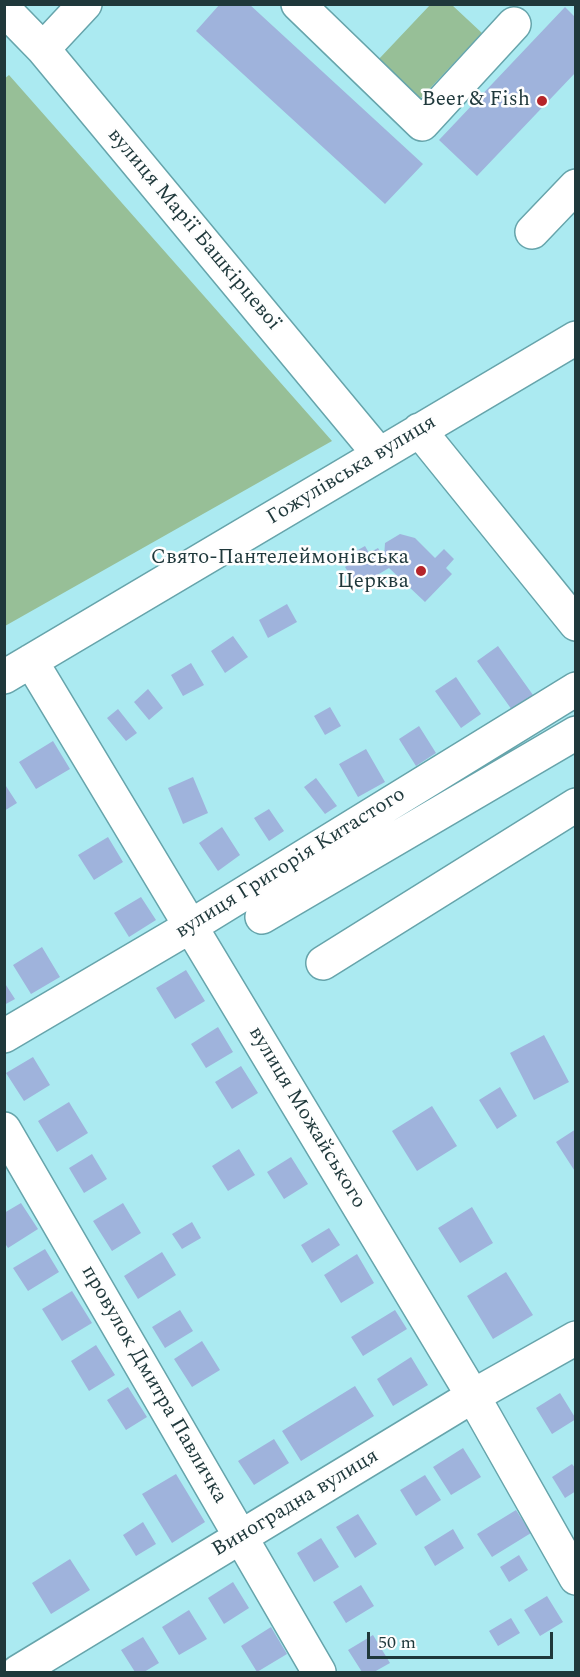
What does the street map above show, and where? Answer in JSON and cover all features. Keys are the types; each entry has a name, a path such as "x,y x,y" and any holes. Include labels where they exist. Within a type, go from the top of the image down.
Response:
{"street":[{"path":"44,49 85,4"},
{"path":"298,4 422,124 514,24"},
{"name":"вулиця Марії Башкірцевої","path":"4,9 44,49 379,454"},
{"path":"532,232 576,186"},
{"name":"Гожулівська вулиця","path":"18,669 576,338"},
{"path":"419,430 576,624"},
{"name":"вулиця Можайського","path":"18,669 191,926 472,1396 576,1578"},
{"name":"вулиця Григорія Китастого","path":"4,1036 191,926 576,689"},
{"path":"262,918 576,733"},
{"path":"324,963 576,805"},
{"name":"провулок Дмитра Павличка","path":"4,1129 319,1672"},
{"name":"Виноградна вулиця","path":"17,1672 472,1396 576,1338"},
{"path":"4,1652 17,1672"}],"green space":[{"path":"430,5 452,5 482,33 420,99 378,60"},
{"path":"9,75 332,441 5,626 4,79"}],"building":[{"path":"220,4 249,4 423,164 385,204 196,31"},
{"path":"565,7 576,18 576,72 477,176 439,140"},
{"name":"Свято-Пантелеймонівська Церква","path":"400,534 415,538 435,558 444,549 454,559 446,568 452,574 425,602 389,568 357,587 345,567 353,562 349,555 365,546 369,553 378,548 384,558 385,543"},
{"path":"287,604 297,622 268,638 259,620"},
{"path":"233,636 248,657 225,673 211,651"},
{"path":"498,646 533,695 512,710 477,661"},
{"path":"191,663 204,685 183,696 171,675"},
{"path":"456,677 481,714 461,728 435,691"},
{"path":"148,689 163,708 149,720 134,702"},
{"path":"330,707 341,726 325,735 314,716"},
{"path":"118,709 137,733 126,741 107,718"},
{"path":"419,726 436,753 416,766 399,739"},
{"path":"53,741 70,769 36,789 19,762"},
{"path":"366,749 385,782 358,797 339,764"},
{"path":"193,777 208,813 183,824 168,788"},
{"path":"316,778 337,806 325,814 304,787"},
{"path":"4,783 17,803 4,811"},
{"path":"269,809 284,831 269,841 254,818"},
{"path":"222,827 240,855 218,871 199,843"},
{"path":"108,837 123,862 94,880 78,855"},
{"path":"141,897 156,920 129,937 114,913"},
{"path":"42,947 60,977 31,994 13,965"},
{"path":"186,970 205,1001 175,1019 156,988"},
{"path":"4,982 15,999 4,1005"},
{"path":"218,1027 233,1052 206,1068 191,1044"},
{"path":"544,1035 569,1082 534,1100 510,1053"},
{"path":"33,1057 50,1085 24,1101 6,1073"},
{"path":"241,1066 258,1093 232,1109 215,1082"},
{"path":"500,1087 517,1116 497,1129 479,1100"},
{"path":"69,1102 88,1133 57,1152 38,1121"},
{"path":"432,1106 457,1146 417,1171 392,1131"},
{"path":"576,1129 576,1173 556,1142"},
{"path":"239,1149 255,1175 228,1191 212,1166"},
{"path":"92,1154 107,1179 84,1193 69,1168"},
{"path":"291,1157 308,1184 284,1199 267,1172"},
{"path":"21,1203 38,1229 8,1248 4,1242 4,1213"},
{"path":"123,1203 141,1233 112,1251 93,1221"},
{"path":"472,1207 493,1243 460,1263 438,1228"},
{"path":"192,1222 201,1238 182,1249 172,1234"},
{"path":"329,1228 340,1245 312,1263 301,1245"},
{"path":"45,1249 59,1272 28,1291 13,1268"},
{"path":"162,1252 176,1275 138,1299 124,1276"},
{"path":"357,1254 374,1283 341,1303 324,1275"},
{"path":"506,1272 533,1315 493,1339 467,1296"},
{"path":"72,1291 92,1323 62,1341 42,1309"},
{"path":"180,1310 193,1331 165,1348 152,1327"},
{"path":"395,1310 407,1329 363,1356 351,1337"},
{"path":"202,1341 220,1370 192,1387 174,1359"},
{"path":"96,1345 115,1375 89,1391 71,1361"},
{"path":"411,1357 428,1385 393,1406 377,1379"},
{"path":"355,1386 374,1416 301,1461 282,1431"},
{"path":"128,1387 147,1417 126,1430 107,1400"},
{"path":"560,1393 576,1419 552,1434 536,1408"},
{"path":"274,1439 289,1463 254,1485 238,1461"},
{"path":"463,1448 481,1477 451,1495 433,1467"},
{"path":"572,1464 576,1469 576,1491 565,1498 552,1477"},
{"path":"176,1474 205,1522 172,1543 142,1494"},
{"path":"425,1475 441,1500 416,1516 400,1490"},
{"path":"516,1510 531,1533 492,1557 477,1534"},
{"path":"358,1514 377,1544 355,1558 336,1527"},
{"path":"143,1522 156,1544 136,1556 123,1535"},
{"path":"453,1529 464,1548 435,1566 424,1547"},
{"path":"321,1538 339,1567 314,1582 297,1553"},
{"path":"519,1555 528,1570 509,1582 500,1567"},
{"path":"70,1559 90,1590 51,1614 32,1583"},
{"path":"233,1582 249,1608 224,1624 208,1598"},
{"path":"361,1585 374,1606 346,1623 333,1602"},
{"path":"547,1596 563,1622 540,1636 524,1610"},
{"path":"189,1610 207,1639 179,1655 162,1627"},
{"path":"511,1618 520,1633 498,1646 489,1631"},
{"path":"271,1627 287,1654 257,1672 241,1646"},
{"path":"373,1635 390,1663 374,1672 362,1672 348,1650"},
{"path":"143,1637 159,1663 144,1672 135,1672 121,1650"}],"place":[{"name":"Beer & Fish","path":"542,101"},
{"name":"Свято-Пантелеймонівська Церква","path":"421,571"}]}
